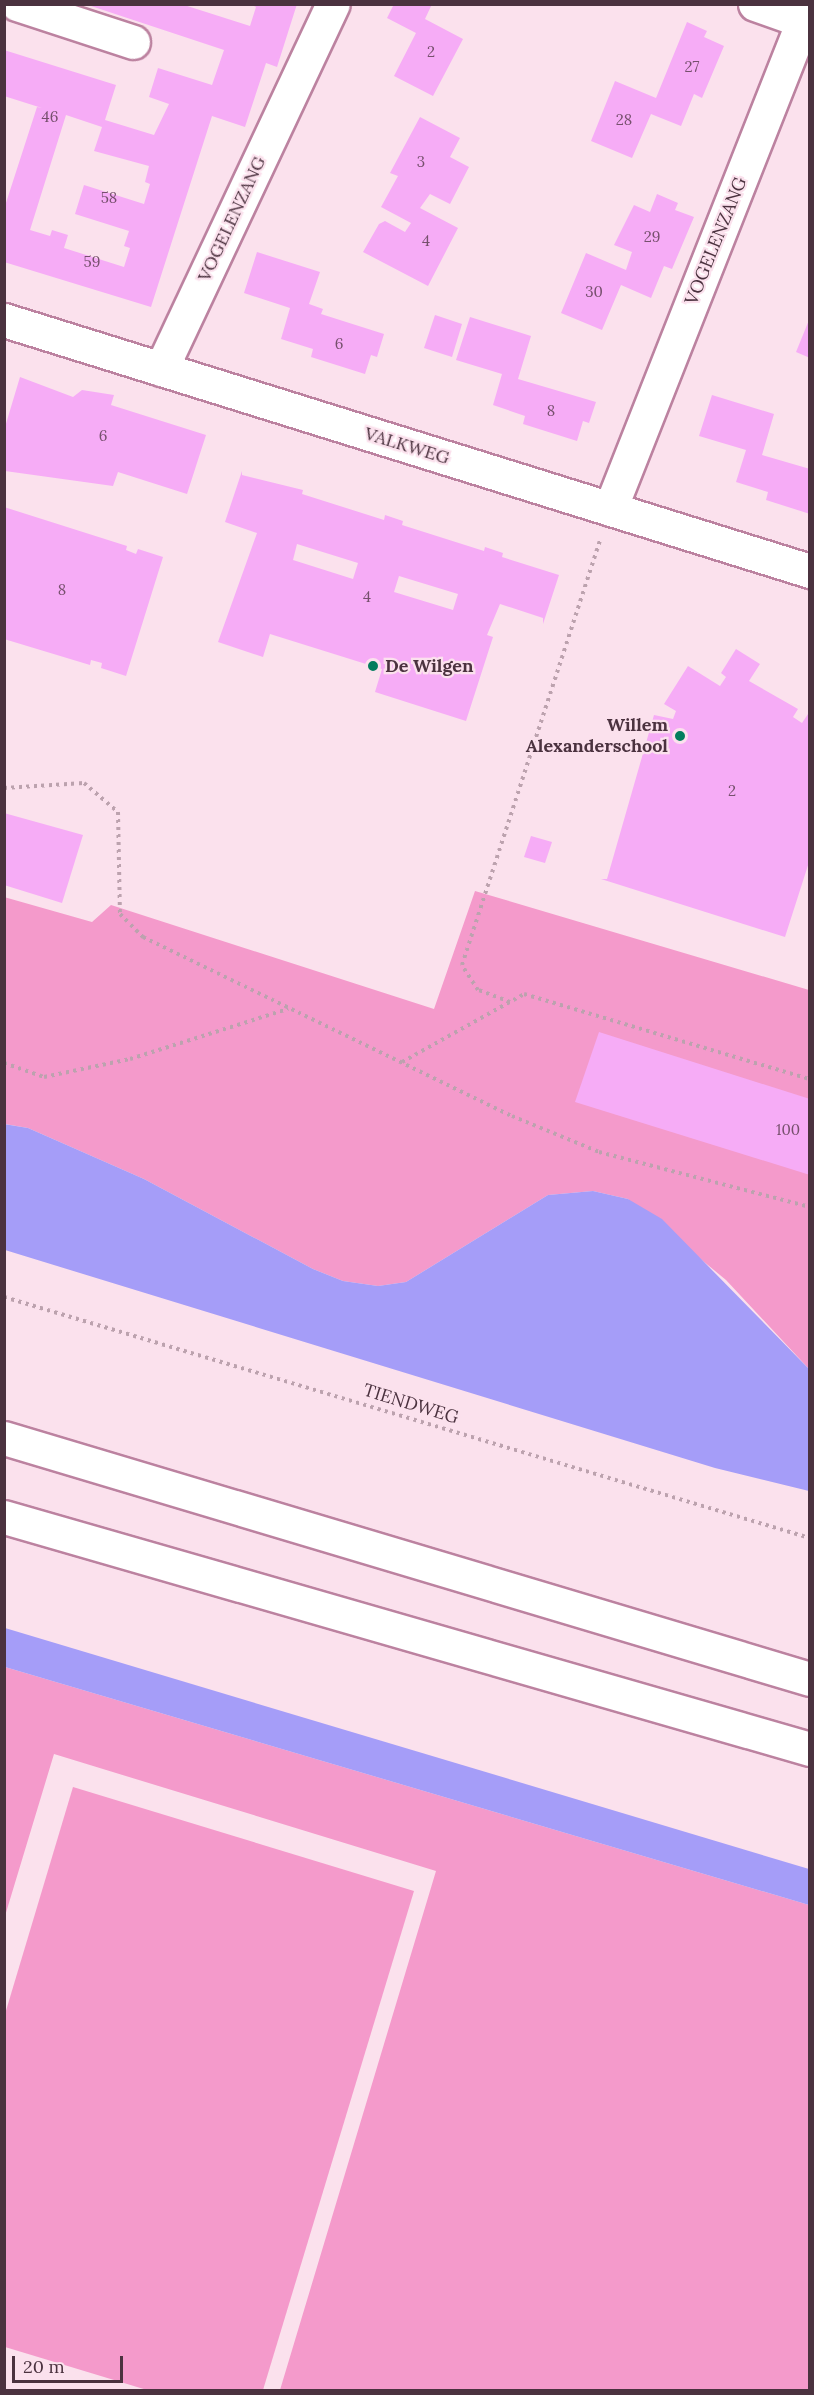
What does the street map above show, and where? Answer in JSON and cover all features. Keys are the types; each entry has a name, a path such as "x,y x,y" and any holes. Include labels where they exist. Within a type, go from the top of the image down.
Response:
{"main road":[{"path":"17,4 57,11 133,42"},
{"name":"VOGELENZANG","path":"161,369 333,4"},
{"name":"VOGELENZANG","path":"610,509 803,21 755,4"},
{"name":"VALKWEG","path":"4,320 810,571"},
{"path":"4,1437 810,1679"},
{"path":"4,1517 810,1749"}],"path":[{"path":"510,1002 478,990 462,965 610,509"},
{"path":"4,788 84,783 118,812 120,914 143,937 512,1116 599,1152 810,1207"},
{"path":"402,1063 524,994 810,1079"},
{"path":"4,1063 44,1077 130,1059 288,1009"},
{"name":"TIENDWEG","path":"4,1297 810,1538"}],"shaded area":[{"path":"475,891 809,990 809,1369 726,1280 628,1199 593,1191 548,1195 406,1282 378,1286 343,1281 313,1269 144,1179 28,1128 5,1124 4,897 92,922 111,905 434,1009"},
{"path":"4,1124 28,1128 144,1179 313,1269 343,1281 378,1286 406,1282 548,1195 593,1191 628,1199 662,1219 809,1369 809,1491 715,1468 5,1250"},
{"path":"5,1628 809,1869 809,1905 5,1667"},
{"path":"5,1667 809,1905 809,2390 280,2390 436,1871 54,1754 5,1916"},
{"path":"73,1787 414,1891 263,2390 147,2390 5,2347 5,2014"}],"building":[{"path":"85,4 181,4 250,26 256,7 250,4 297,4 277,67 266,63 245,127 212,116 151,307 4,262 4,209 37,107 42,108 4,96 4,50 116,85 105,120 154,135 169,104 149,97 158,68 212,85 224,50","holes":["66,115 102,127 94,151 149,166 145,182 150,184 144,204 84,185 75,214 129,231 124,246 130,248 124,267 64,248 68,235 52,230 50,236 30,230"]},
{"path":"394,4 432,4 425,19 463,39 433,96 394,76 416,33 387,18"},
{"path":"687,22 707,31 704,37 724,46 702,98 694,94 681,126 651,114 632,158 591,141 615,81 656,98"},
{"path":"420,117 460,138 450,157 469,167 450,204 430,194 420,208 458,228 428,286 363,252 379,224 385,221 405,232 411,223 381,207 398,176 390,173"},
{"path":"657,194 678,203 675,210 694,217 672,269 664,266 651,298 621,285 602,330 561,313 586,253 626,270 632,252 614,245 634,205 650,212"},
{"path":"257,252 320,272 309,304 323,309 321,314 384,334 377,357 371,355 365,374 311,357 313,349 281,339 290,308 244,293"},
{"path":"435,315 462,324 452,357 424,348"},
{"path":"470,317 531,336 518,379 596,402 589,423 583,421 577,441 523,424 525,416 493,405 502,374 456,360"},
{"path":"810,320 810,358 796,352"},
{"path":"20,377 73,397 82,390 114,395 111,405 206,435 187,494 118,472 113,486 5,471 5,427"},
{"path":"712,395 774,414 762,455 810,469 810,514 766,500 768,492 736,482 746,450 699,436"},
{"path":"242,471 242,475 303,490 302,494 384,520 385,515 403,521 402,525 484,551 485,547 503,553 502,557 559,575 543,624 543,618 500,604 487,635 493,637 466,721 375,692 382,669 270,634 263,657 218,642 257,533 225,522","holes":["297,544 358,563 353,579 293,560","399,576 458,594 453,610 394,592"]},
{"path":"4,507 127,546 126,550 136,554 138,549 163,557 126,676 101,668 102,663 91,660 90,665 4,639"},
{"path":"736,649 760,664 749,681 798,709 793,717 802,723 810,711 810,859 785,937 601,879 607,879 654,715 673,719 676,711 664,704 688,666 720,686 726,677 721,673"},
{"path":"4,813 83,835 62,903 4,885"},
{"path":"531,836 552,842 545,863 524,857"},
{"path":"599,1032 810,1099 810,1175 575,1102"}],"place":[{"name":"De Wilgen","path":"373,666"},
{"name":"Willem Alexanderschool","path":"680,736"}]}
